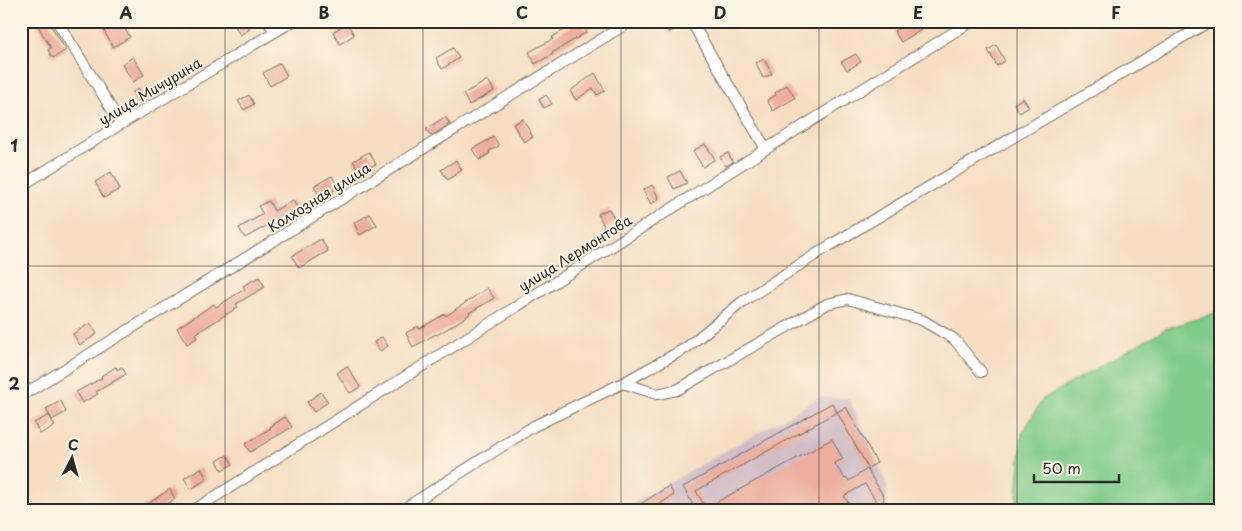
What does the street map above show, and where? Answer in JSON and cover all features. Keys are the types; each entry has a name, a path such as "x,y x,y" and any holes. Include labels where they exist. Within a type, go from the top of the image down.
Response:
{"street":[{"path":"57,21 121,124"},
{"path":"268,21 275,32"},
{"name":"улица Мичурина","path":"21,186 293,21"},
{"name":"Колхозная улица","path":"21,396 631,21"},
{"path":"691,21 766,149"},
{"name":"улица Лермонтова","path":"194,510 972,21"},
{"path":"402,510 534,426 623,383 686,348 742,302 829,246 1210,21"},
{"path":"623,383 657,394 677,390 827,304 848,299 922,320 954,339 981,372"}],"shaded area":[{"path":"821,397 849,398 887,485 886,510 621,510"}],"green space":[{"path":"1221,311 1221,510 1016,510 1022,434 1043,399 1165,329"}],"building":[{"path":"35,21 48,21 66,50 53,58 48,50 51,48"},
{"path":"115,21 120,21 130,37 113,47 103,29"},
{"path":"245,21 250,29 240,35 235,26"},
{"path":"581,21 587,32 535,64 529,52"},
{"path":"669,21 673,21 677,27 669,33 664,25"},
{"path":"911,21 915,21 921,30 901,42 894,31"},
{"path":"347,23 354,35 340,44 333,32"},
{"path":"996,45 1005,61 997,66 988,50"},
{"path":"453,48 459,58 442,69 436,58"},
{"path":"856,54 861,62 847,70 841,62"},
{"path":"133,57 144,75 133,82 122,64"},
{"path":"764,59 772,74 763,78 756,63"},
{"path":"280,63 287,76 270,86 263,73"},
{"path":"595,73 605,91 597,95 593,88 576,100 570,91"},
{"path":"488,80 494,91 469,105 463,94"},
{"path":"787,85 795,98 773,111 767,100"},
{"path":"139,89 146,99 139,104 132,93"},
{"path":"249,95 254,104 244,110 238,101"},
{"path":"546,95 552,104 544,108 539,100"},
{"path":"1023,98 1029,107 1020,113 1014,104"},
{"path":"445,117 450,124 431,136 426,129"},
{"path":"523,119 533,137 524,142 513,124"},
{"path":"494,137 499,146 489,151 490,153 479,160 472,149"},
{"path":"705,144 715,159 703,167 693,151"},
{"path":"369,152 376,164 360,172 353,161"},
{"path":"728,153 733,162 726,166 720,157"},
{"path":"456,160 462,170 448,180 441,170"},
{"path":"680,171 687,183 674,189 668,177"},
{"path":"111,172 120,189 104,198 95,182"},
{"path":"332,176 338,188 321,198 314,186"},
{"path":"652,185 659,199 651,204 643,190"},
{"path":"293,200 299,211 245,238 239,228 263,214 258,206 269,201 274,211"},
{"path":"609,209 616,222 605,228 598,214"},
{"path":"370,214 377,225 360,235 354,223"},
{"path":"321,239 328,251 299,268 292,256"},
{"path":"259,277 265,287 236,304 238,307 195,334 197,338 187,344 177,328 214,304 216,307 245,289 243,286"},
{"path":"487,288 494,298 437,335 413,347 406,333 418,326 419,329 445,314 446,316"},
{"path":"90,323 97,334 80,345 73,334"},
{"path":"382,337 388,346 380,351 374,342"},
{"path":"347,366 360,387 350,393 337,373"},
{"path":"116,367 117,370 122,367 126,374 82,403 76,392 102,378 101,376"},
{"path":"321,392 328,402 314,412 307,402"},
{"path":"61,401 66,412 52,420 46,409"},
{"path":"832,403 837,412 696,491 706,508 832,439 843,459 834,463 845,479 847,478 849,481 867,469 884,497 883,510 873,510 875,499 865,484 844,496 853,510 696,510 683,487"},
{"path":"846,407 877,463 868,468 837,412"},
{"path":"49,415 55,426 40,434 34,423"},
{"path":"285,417 292,427 250,452 245,444"},
{"path":"227,455 233,464 222,470 217,461"},
{"path":"201,468 207,479 191,489 184,478"},
{"path":"669,486 674,495 650,510 631,510"},
{"path":"170,489 175,499 157,510 139,510"}]}
